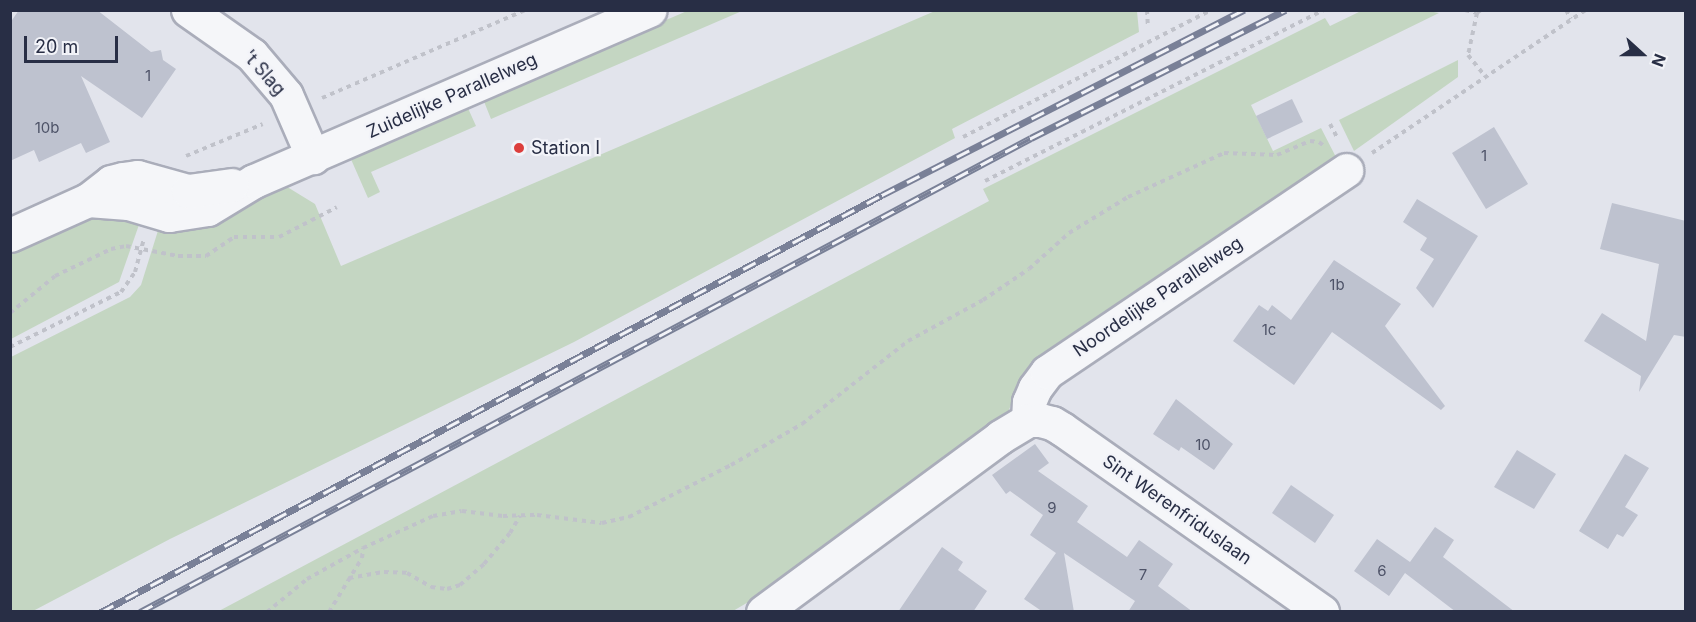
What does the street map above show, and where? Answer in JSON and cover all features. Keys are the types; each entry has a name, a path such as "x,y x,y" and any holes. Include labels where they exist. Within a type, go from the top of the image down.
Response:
{"street":[{"name":"'t Slag","path":"188,10 252,55 286,95 313,157"},
{"name":"Zuidelijke Parallelweg","path":"10,235 88,200 111,182 137,177 188,191 254,181 650,10"},
{"name":"Noordelijke Parallelweg","path":"1028,420 1029,402 1035,388 1047,372 1343,173"},
{"path":"763,612 1000,437 1028,420"},
{"name":"Sint Werenfriduslaan","path":"1028,420 1052,423 1322,612"}],"path":[{"path":"1147,10 1148,27"},
{"path":"963,137 1211,10"},
{"path":"985,181 1324,10"},
{"path":"1465,10 1479,12 1468,55 1485,76"},
{"path":"1566,10 1571,19"},
{"path":"267,612 307,579 363,548 433,516 462,511 602,524 629,517 731,465 802,424 908,340 983,300 1029,269 1068,233 1128,197 1186,168 1224,153 1277,155 1310,141 1319,142 1326,148 1343,173 1586,10"},
{"path":"10,313 55,276 111,249 126,246 178,256 206,255 234,237 279,237 337,207"},
{"path":"350,578 384,572 407,573 430,587 447,589 460,585 484,564 510,533 520,516"},
{"path":"329,612 362,558 363,548"}],"green space":[{"path":"1423,10 1439,13 1251,105 1273,151 1321,128 1339,163 1029,373 1016,390 1008,413 762,594 733,611 217,612 989,201 983,189 1325,18 1330,26 1361,11"},
{"path":"687,11 742,11 491,119 483,99"},
{"path":"935,11 1137,11 1139,32 952,129 955,138 574,342 170,539 33,611 11,612 11,357 130,297 141,285 161,221 284,185 315,204 341,266"},
{"path":"1458,60 1458,77 1354,151 1339,120"},
{"path":"467,106 476,126 371,172 380,192 368,198 350,157"},
{"path":"88,214 141,219 119,282 11,339 11,251"}],"building":[{"path":"19,10 97,10 151,52 161,50 163,60 176,69 142,118 81,76 110,142 86,153 81,143 39,162 34,150 10,161 10,23"},
{"path":"1292,99 1303,122 1267,139 1256,116"},
{"path":"1494,127 1528,184 1486,209 1452,153"},
{"path":"1417,199 1478,236 1433,308 1416,288 1434,259 1420,250 1427,238 1403,222"},
{"path":"1612,203 1686,221 1686,337 1674,335 1639,392 1641,376 1584,341 1602,313 1646,341 1659,264 1600,249"},
{"path":"1334,260 1401,304 1385,326 1445,406 1441,410 1332,332 1294,385 1233,341 1259,305 1268,311 1272,305 1291,320"},
{"path":"1176,399 1233,444 1214,470 1181,447 1179,451 1153,434"},
{"path":"1035,444 1049,463 1038,471 1088,506 1077,522 1127,557 1139,540 1173,564 1158,586 1193,612 1128,612 1135,601 1064,553 1074,612 1043,612 1024,599 1056,553 1030,535 1043,515 1010,491 1006,494 992,475"},
{"path":"1517,450 1556,474 1534,509 1494,487"},
{"path":"1625,454 1649,468 1625,507 1638,515 1623,537 1617,534 1608,549 1579,531"},
{"path":"1291,485 1334,515 1315,543 1272,513"},
{"path":"1435,527 1454,540 1443,557 1515,612 1456,612 1405,573 1389,596 1354,571 1377,539 1410,562"},
{"path":"942,547 963,562 958,570 987,591 973,612 898,612"}],"railway":[{"path":"101,612 882,195 1244,10"},
{"path":"140,612 1031,138 1286,10"}],"place":[{"name":"Station I","path":"519,148"}]}
